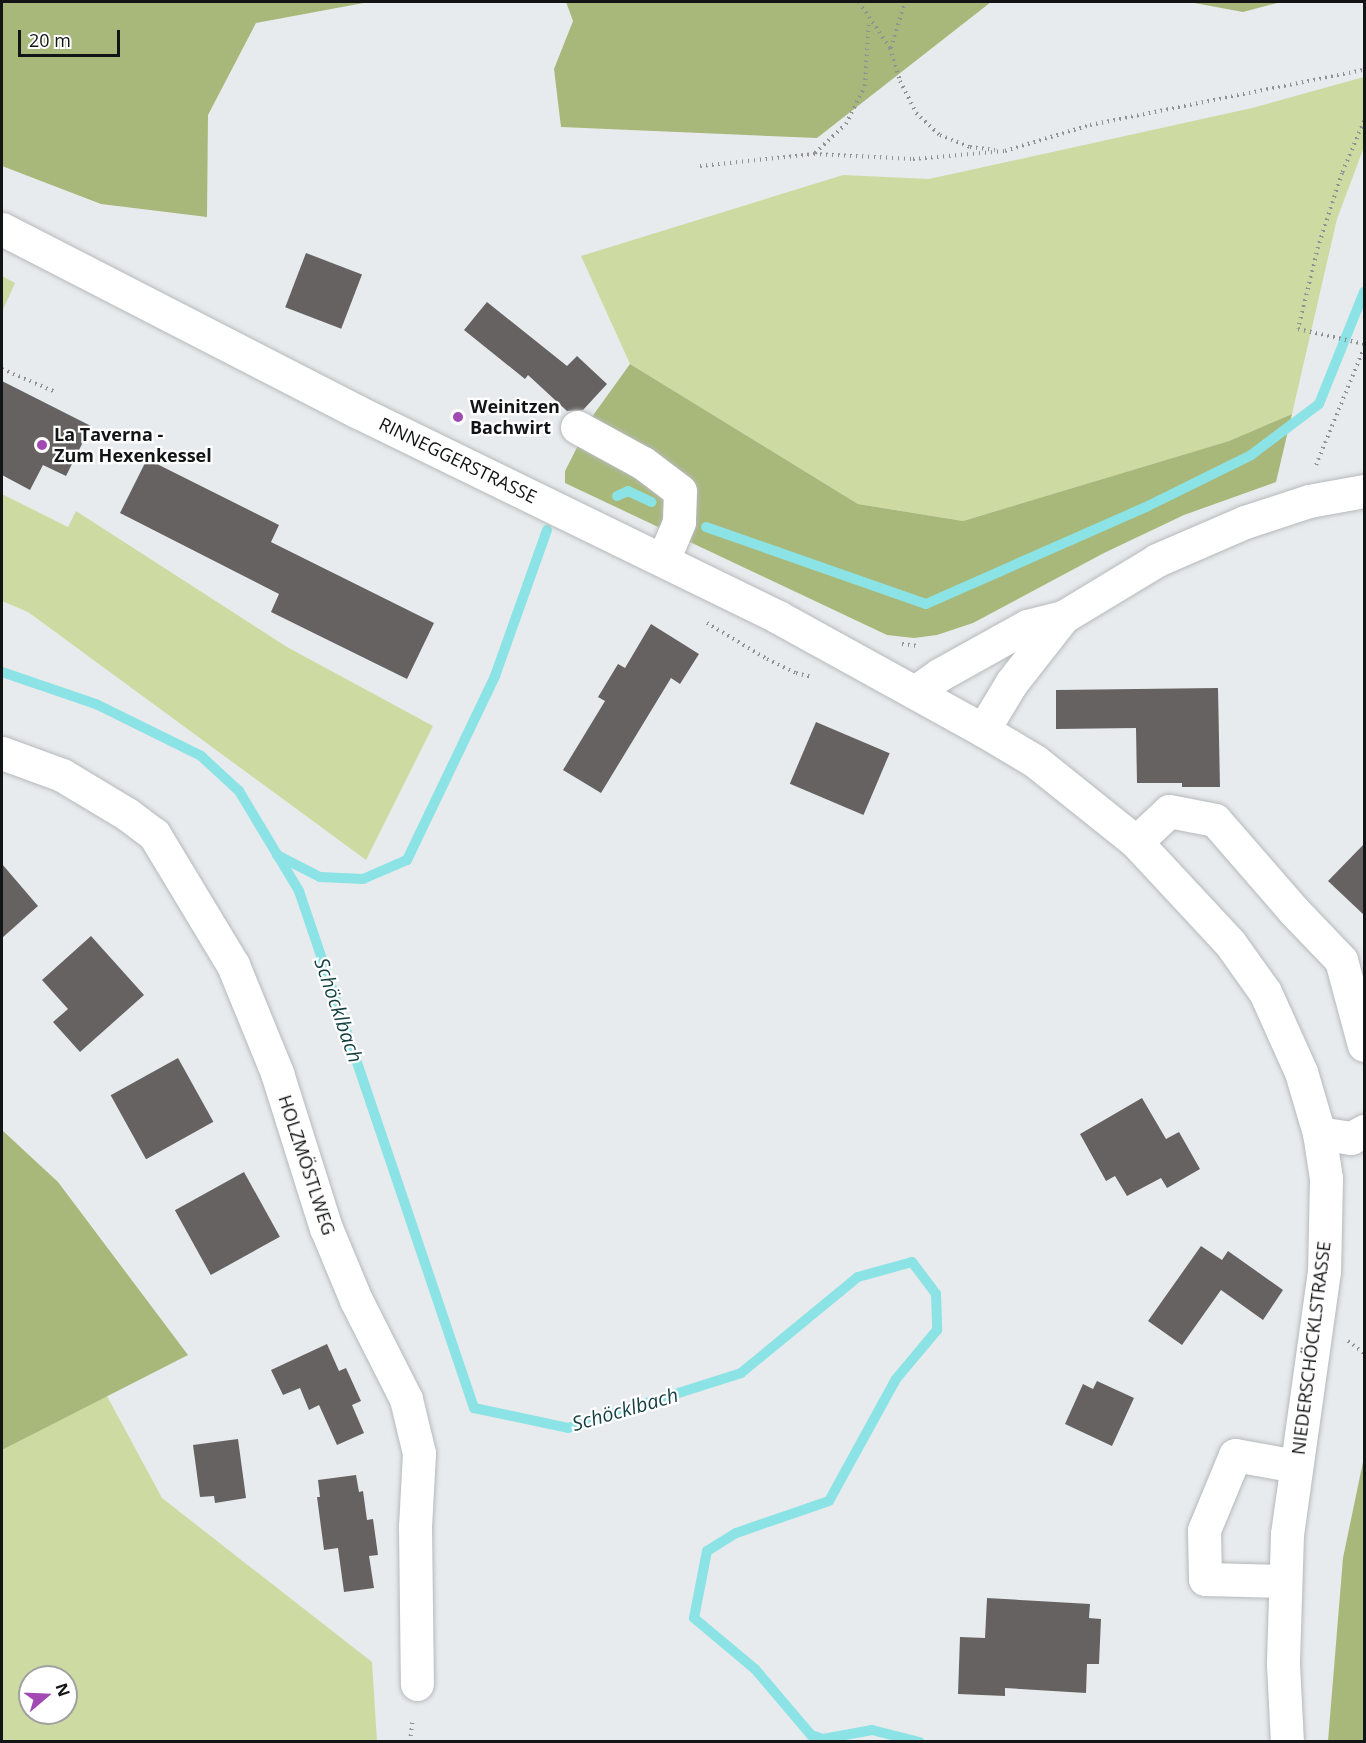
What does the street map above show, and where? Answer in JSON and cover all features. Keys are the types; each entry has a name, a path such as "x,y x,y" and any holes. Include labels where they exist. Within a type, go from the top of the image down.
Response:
{"main road":[{"name":"RINNEGGERSTRASSE","path":"2,229 357,411 778,617 983,730"},
{"path":"577,427 643,463 680,491 679,522 663,560"},
{"path":"915,692 939,675 1027,626 1063,617 1157,560 1245,522 1309,501 1365,491"},
{"path":"983,730 1012,682 1063,617"},
{"name":"NIEDERSCHÖCKLSTRASSE","path":"983,730 1035,761 1136,842 1230,943 1265,992 1301,1072 1319,1133 1326,1178 1324,1271 1296,1466 1284,1581 1283,1664 1287,1742"},
{"name":"HOLZMÖSTLWEG","path":"2,753 62,775 127,814 154,834 233,964 277,1073 326,1228 356,1300 406,1399 419,1453 416,1526 417,1684"},
{"path":"1136,842 1169,811 1215,820 1294,911 1341,960 1365,1045"},
{"path":"1319,1133 1351,1138 1365,1131"},
{"path":"1284,1581 1206,1578 1204,1530 1235,1455 1296,1466"}],"path":[{"path":"859,2 890,48 900,81 916,113 940,135 970,147 1005,151"},
{"path":"890,48 905,2"},
{"path":"814,153 846,124 865,86 869,20"},
{"path":"700,166 814,153 913,159 1005,151 1090,125 1365,70"},
{"path":"1309,501 1314,470 1365,346 1298,329 1318,247 1342,173 1365,121"},
{"path":"2,369 53,391"},
{"path":"702,619 720,633 767,659 796,673 817,678"},
{"path":"895,643 923,645"}],"green space":[{"path":"2,2 369,2 256,23 208,115 207,217 101,204 2,166"},
{"path":"566,2 991,2 817,138 561,127 554,69 573,21"},
{"path":"1189,2 1281,2 1243,12"},
{"path":"1364,77 1364,147 1337,219 1292,414 1229,441 963,521 858,504 630,364 581,256 843,175 929,179 1252,108"},
{"path":"2,276 15,283 2,312"},
{"path":"630,364 858,504 963,521 1229,441 1292,414 1276,482 1184,515 1104,553 973,623 937,635 914,638 887,635 565,483 565,471 594,414"},
{"path":"2,494 68,527 76,511 287,647 433,726 366,860 28,612 2,601"},
{"path":"2,1130 58,1182 188,1355 2,1450"},
{"path":"107,1396 162,1498 372,1662 377,1741 2,1742 2,1450"},
{"path":"1364,1457 1364,1741 1328,1741 1343,1558"}],"building":[{"path":"306,253 362,275 341,329 285,307"},
{"path":"487,302 567,366 577,356 607,384 583,410 567,411 528,375 525,379 464,330"},
{"name":"La Taverna - Zum Hexenkessel","path":"2,381 91,426 66,476 43,465 30,490 2,475"},
{"path":"147,459 279,525 271,542 434,623 407,679 271,612 279,594 120,513"},
{"path":"651,624 699,654 680,684 671,678 601,793 563,770 605,701 598,697 618,664 625,668"},
{"path":"1218,688 1220,787 1182,787 1182,783 1137,783 1136,728 1056,729 1056,690"},
{"path":"816,722 890,753 863,815 790,784"},
{"path":"1365,843 1365,916 1328,881"},
{"path":"2,864 38,906 2,938"},
{"path":"91,936 144,995 80,1052 53,1022 68,1009 42,980"},
{"path":"178,1058 213,1122 146,1159 111,1095"},
{"path":"1142,1098 1166,1139 1179,1132 1200,1169 1167,1188 1161,1178 1127,1196 1115,1176 1106,1181 1080,1134"},
{"path":"244,1172 280,1237 211,1275 175,1210"},
{"path":"1201,1246 1222,1260 1228,1251 1283,1290 1263,1320 1221,1290 1182,1345 1148,1321"},
{"path":"327,1344 339,1371 346,1368 361,1401 352,1405 364,1433 337,1445 319,1405 309,1410 300,1388 283,1395 271,1370"},
{"path":"1097,1381 1134,1398 1112,1446 1065,1424 1083,1384 1093,1389"},
{"path":"238,1439 246,1498 215,1503 214,1496 200,1497 193,1445"},
{"path":"356,1475 359,1492 363,1491 367,1520 373,1519 378,1555 369,1556 374,1588 344,1592 338,1548 324,1550 317,1497 320,1497 318,1480"},
{"path":"987,1598 1090,1604 1089,1618 1101,1619 1099,1664 1087,1664 1086,1693 1005,1688 1005,1696 958,1694 960,1637 985,1638"}],"waterway":[{"path":"706,527 926,604 1146,507 1251,455 1319,404 1364,292"},
{"path":"617,496 628,491 652,502"},
{"path":"277,855 320,877 363,879 407,860 495,676 547,530"},
{"name":"Schöcklbach","path":"2,672 96,704 201,756 239,791 299,891 474,1408 568,1428 741,1373 858,1277 912,1262 936,1294 937,1330 896,1379 829,1501 736,1533 707,1551 694,1618 755,1669 811,1735 823,1739 872,1730 919,1742"}],"place":[{"name":"Weinitzen Bachwirt","path":"458,417"},
{"name":"La Taverna - Zum Hexenkessel","path":"42,445"}]}
